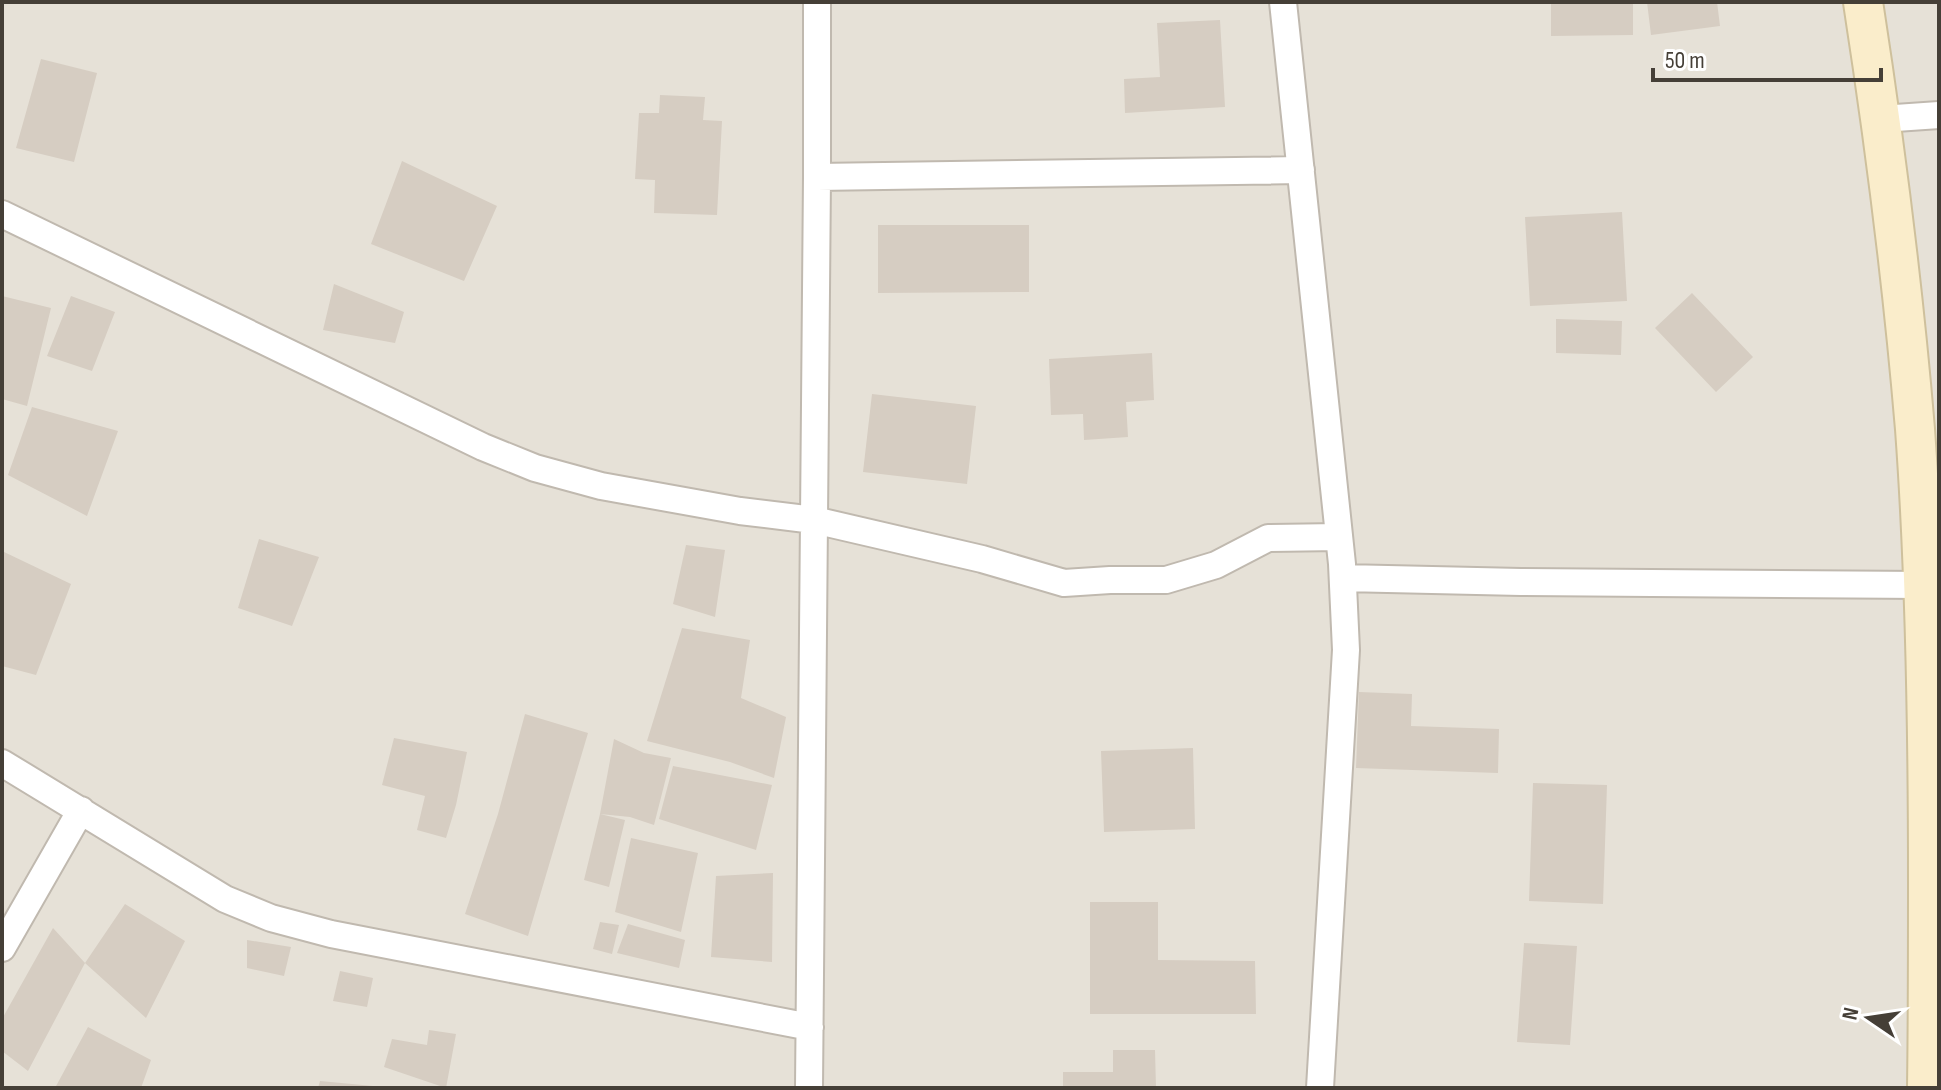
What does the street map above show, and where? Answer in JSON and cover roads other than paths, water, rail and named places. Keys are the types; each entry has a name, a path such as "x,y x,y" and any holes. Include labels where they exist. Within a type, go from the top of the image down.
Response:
{"main road":[{"path":"1863,2 1881,119 1915,429 1924,585 1931,1069"}],"street":[{"path":"809,1088 817,2"},
{"path":"1283,2 1343,578 1346,650 1320,1088"},
{"path":"1881,119 1939,115"},
{"path":"817,177 1301,170"},
{"path":"2,214 483,447 535,468 601,486 740,511 814,520 982,559 1064,583 1166,580 1216,565 1268,538 1339,537"},
{"path":"1343,578 1924,585"},
{"path":"2,763 225,899 271,918 331,934 810,1027"},
{"path":"2,948 81,810"}]}
